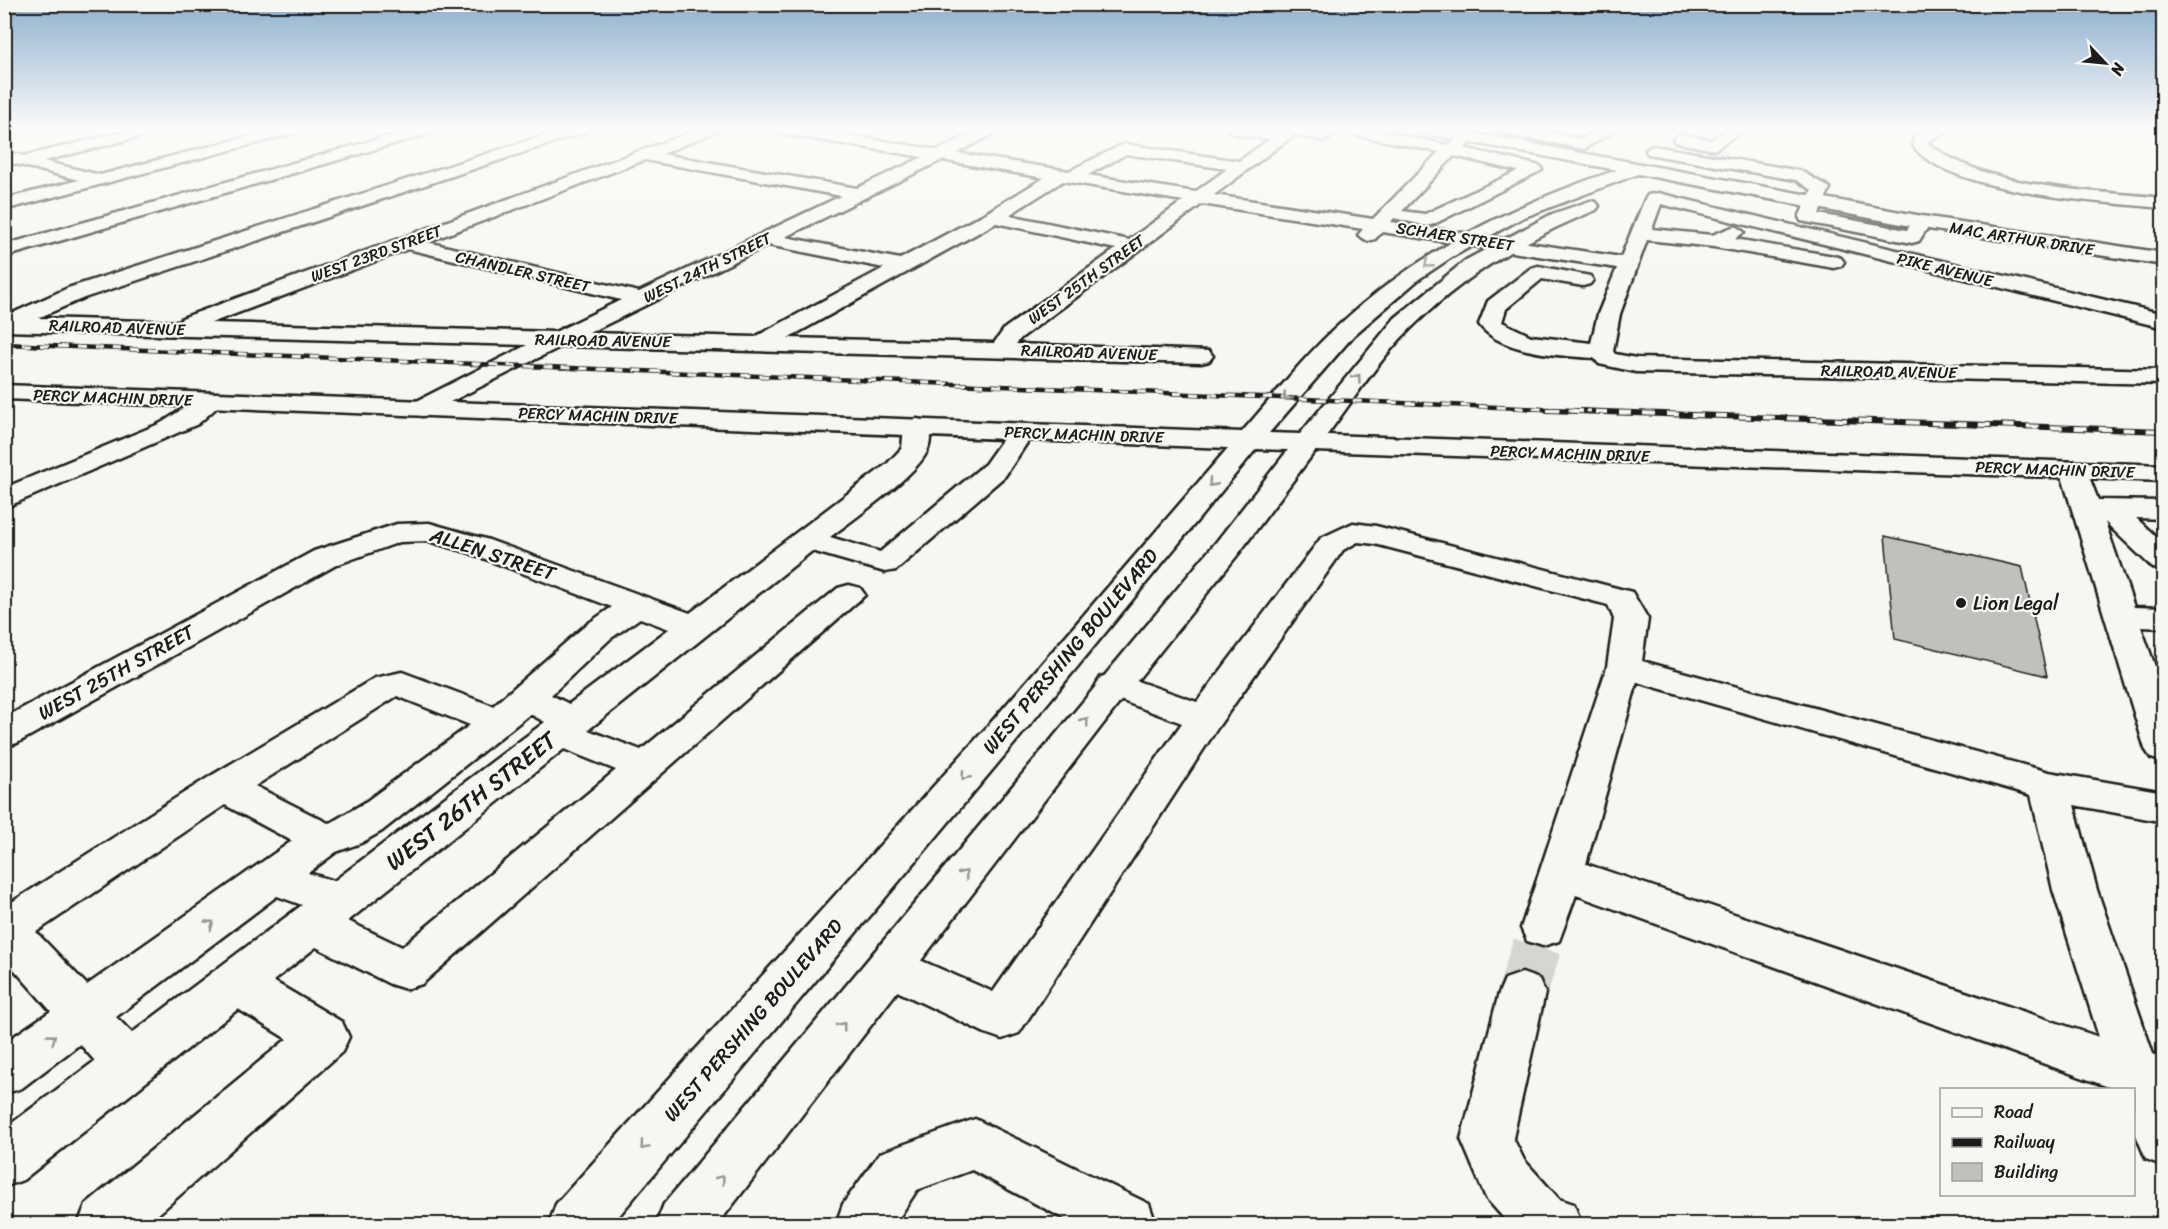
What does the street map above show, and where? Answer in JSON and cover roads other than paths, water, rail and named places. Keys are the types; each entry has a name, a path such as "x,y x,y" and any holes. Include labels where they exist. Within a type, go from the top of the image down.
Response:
{"street":[{"path":"4,205 76,186"},
{"path":"4,251 229,186"},
{"path":"6,324 87,289 403,186"},
{"name":"WEST 23RD STREET","path":"174,329 557,186"},
{"path":"817,186 860,194"},
{"name":"WEST 24TH STREET","path":"422,408 557,339 876,186"},
{"path":"760,345 1048,186"},
{"name":"SCHAER STREET","path":"1132,186 1198,198 1384,219 1509,245 1630,264"},
{"name":"WEST 25TH STREET","path":"1003,350 1012,333 1214,186"},
{"path":"1178,212 1361,241 1415,186"},
{"path":"1384,219 1427,220 1499,186"},
{"name":"WEST PERSHING BOULEVARD","path":"576,1224 1001,735 1191,506 1346,330 1367,310 1441,253 1466,237 1540,202 1585,186"},
{"path":"684,1224 1114,685 1228,547 1403,323 1473,264 1559,218 1637,186"},
{"path":"1720,186 1815,203"},
{"path":"1787,186 1815,203"},
{"path":"2031,186 2163,203"},
{"path":"152,192 182,200"},
{"path":"1714,241 1734,233 1737,214 1756,192"},
{"name":"PIKE AVENUE","path":"1640,234 1654,199 1658,198 1737,214 1873,260"},
{"path":"1737,214 1772,216 1815,203"},
{"name":"MAC ARTHUR DRIVE","path":"1815,203 1912,237 1922,222 2163,259"},
{"path":"993,217 1131,246"},
{"path":"1608,357 1610,314 1640,234 1873,260 1982,292 2015,295 2040,292 2163,321"},
{"path":"767,238 903,266"},
{"name":"CHANDLER STREET","path":"403,242 642,299"},
{"name":"RAILROAD AVENUE","path":"1620,286 1538,272 1496,306 1490,324 1499,334 1544,345 1674,367 2163,377"},
{"name":"RAILROAD AVENUE","path":"6,324 1201,357"},
{"name":"PERCY MACHIN DRIVE","path":"4,392 1021,432 1309,441 1468,450 2163,473"},
{"path":"4,499 168,430 189,419 211,401"},
{"name":"WEST 26TH STREET","path":"4,1162 897,470 915,449 917,427"},
{"path":"807,540 885,563 995,470 1021,432"},
{"path":"2074,470 2098,509 2121,616 2163,749"},
{"path":"2098,509 2163,510"},
{"path":"2098,509 2163,561"},
{"name":"ALLEN STREET","path":"228,611 339,551 383,536 419,531 478,546 696,627"},
{"path":"890,966 1002,1018 1205,718 1332,544 1353,532 1376,535 1621,599 1631,619 1624,668 1562,873 1542,928"},
{"path":"273,879 327,913 406,970 849,595"},
{"path":"4,1072 273,879 465,750 598,632 637,604"},
{"name":"WEST 25TH STREET","path":"4,734 228,611"},
{"path":"2121,616 2163,618"},
{"path":"1624,668 2049,786 2163,807"},
{"path":"129,1065 17,941 12,928 16,922 223,787 378,691 396,683 512,710 566,727 646,767"},
{"path":"1114,685 1205,718"},
{"path":"465,750 509,771"},
{"path":"2049,786 2075,890 2149,1076 2163,1141"},
{"path":"223,787 342,833 408,850"},
{"path":"1562,873 2149,1076"},
{"path":"106,1224 325,1037 236,983"},
{"path":"1522,993 1487,1139 1505,1179 1540,1218 1554,1224"},
{"path":"863,1224 899,1172 975,1144 1129,1224"}],"tunnel":[{"path":"1522,993 1543,928"}],"railway":[{"path":"4,344 1591,411"},
{"path":"1547,410 2164,431"}],"place":[{"name":"Lion Legal","path":"1961,603"}]}
